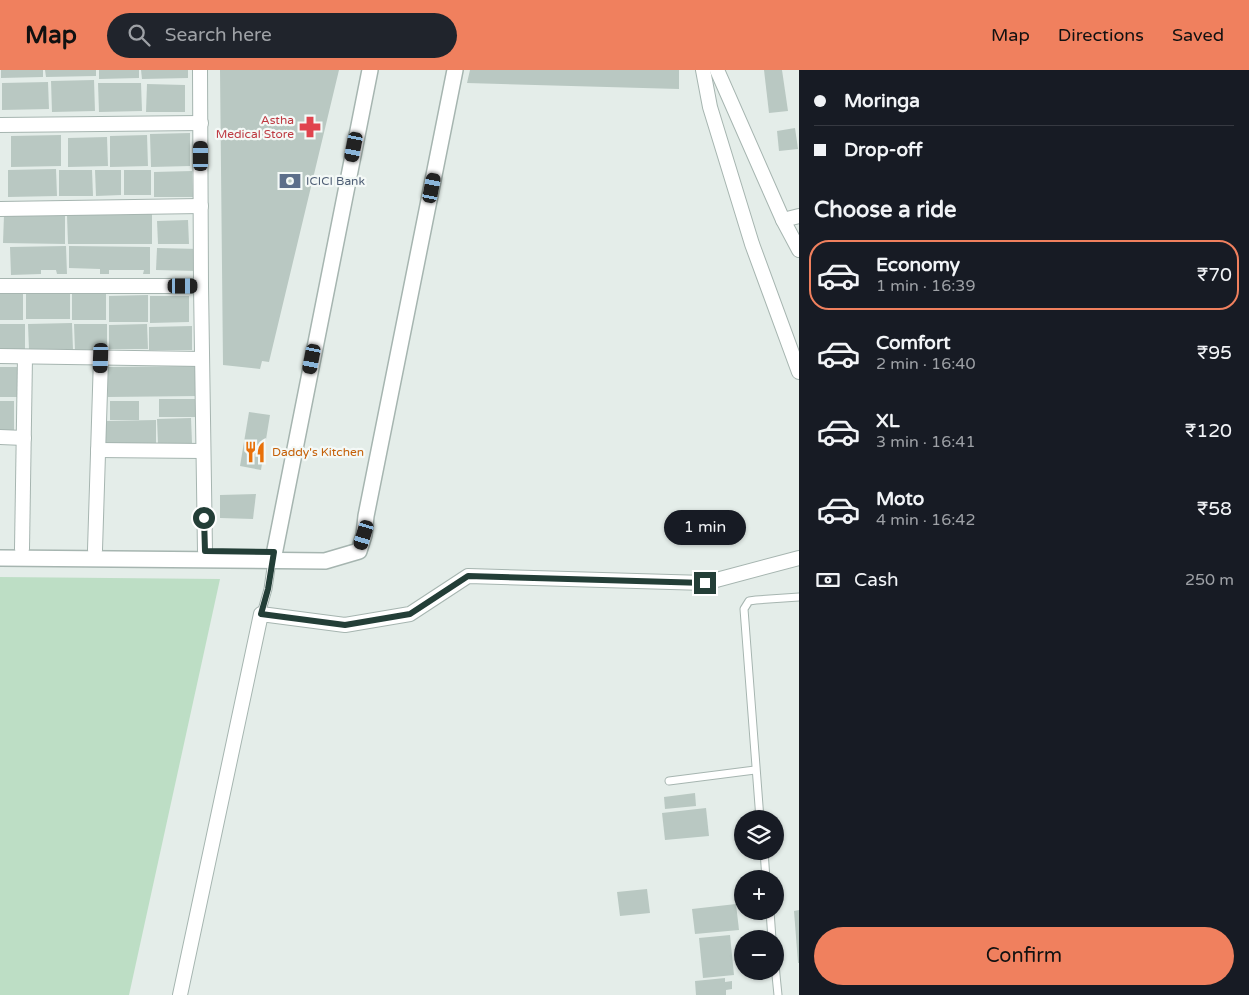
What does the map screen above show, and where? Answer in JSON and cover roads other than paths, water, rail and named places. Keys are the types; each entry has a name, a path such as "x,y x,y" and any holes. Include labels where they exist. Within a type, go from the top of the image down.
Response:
{"street":[{"path":"200,70 205,551"},
{"path":"273,556 370,70"},
{"path":"0,558 273,556 359,551 364,535 366,516 455,70"},
{"path":"703,70 710,107 752,244 799,372"},
{"path":"717,70 783,220 799,250"},
{"path":"0,125 201,123"},
{"path":"0,209 201,206"},
{"path":"783,220 799,216"},
{"path":"0,286 201,286"},
{"path":"0,356 202,359"},
{"path":"22,549 25,357"},
{"path":"95,550 101,358"},
{"path":"0,437 24,438"},
{"path":"98,450 203,451"},
{"path":"0,549 205,551 273,556"},
{"path":"180,995 261,614 345,625 410,614 468,576 705,583 799,558"}],"lane":[{"path":"261,614 268,589 273,556"},
{"path":"759,810 744,609 749,601 799,597"},
{"path":"669,781 756,770"},
{"path":"776,980 778,995"}],"place":[{"name":"Astha Medical Store","path":"310,127"},
{"name":"ICICI Bank","path":"290,181"},
{"name":"Daddy's Kitchen","path":"255,452"}]}
